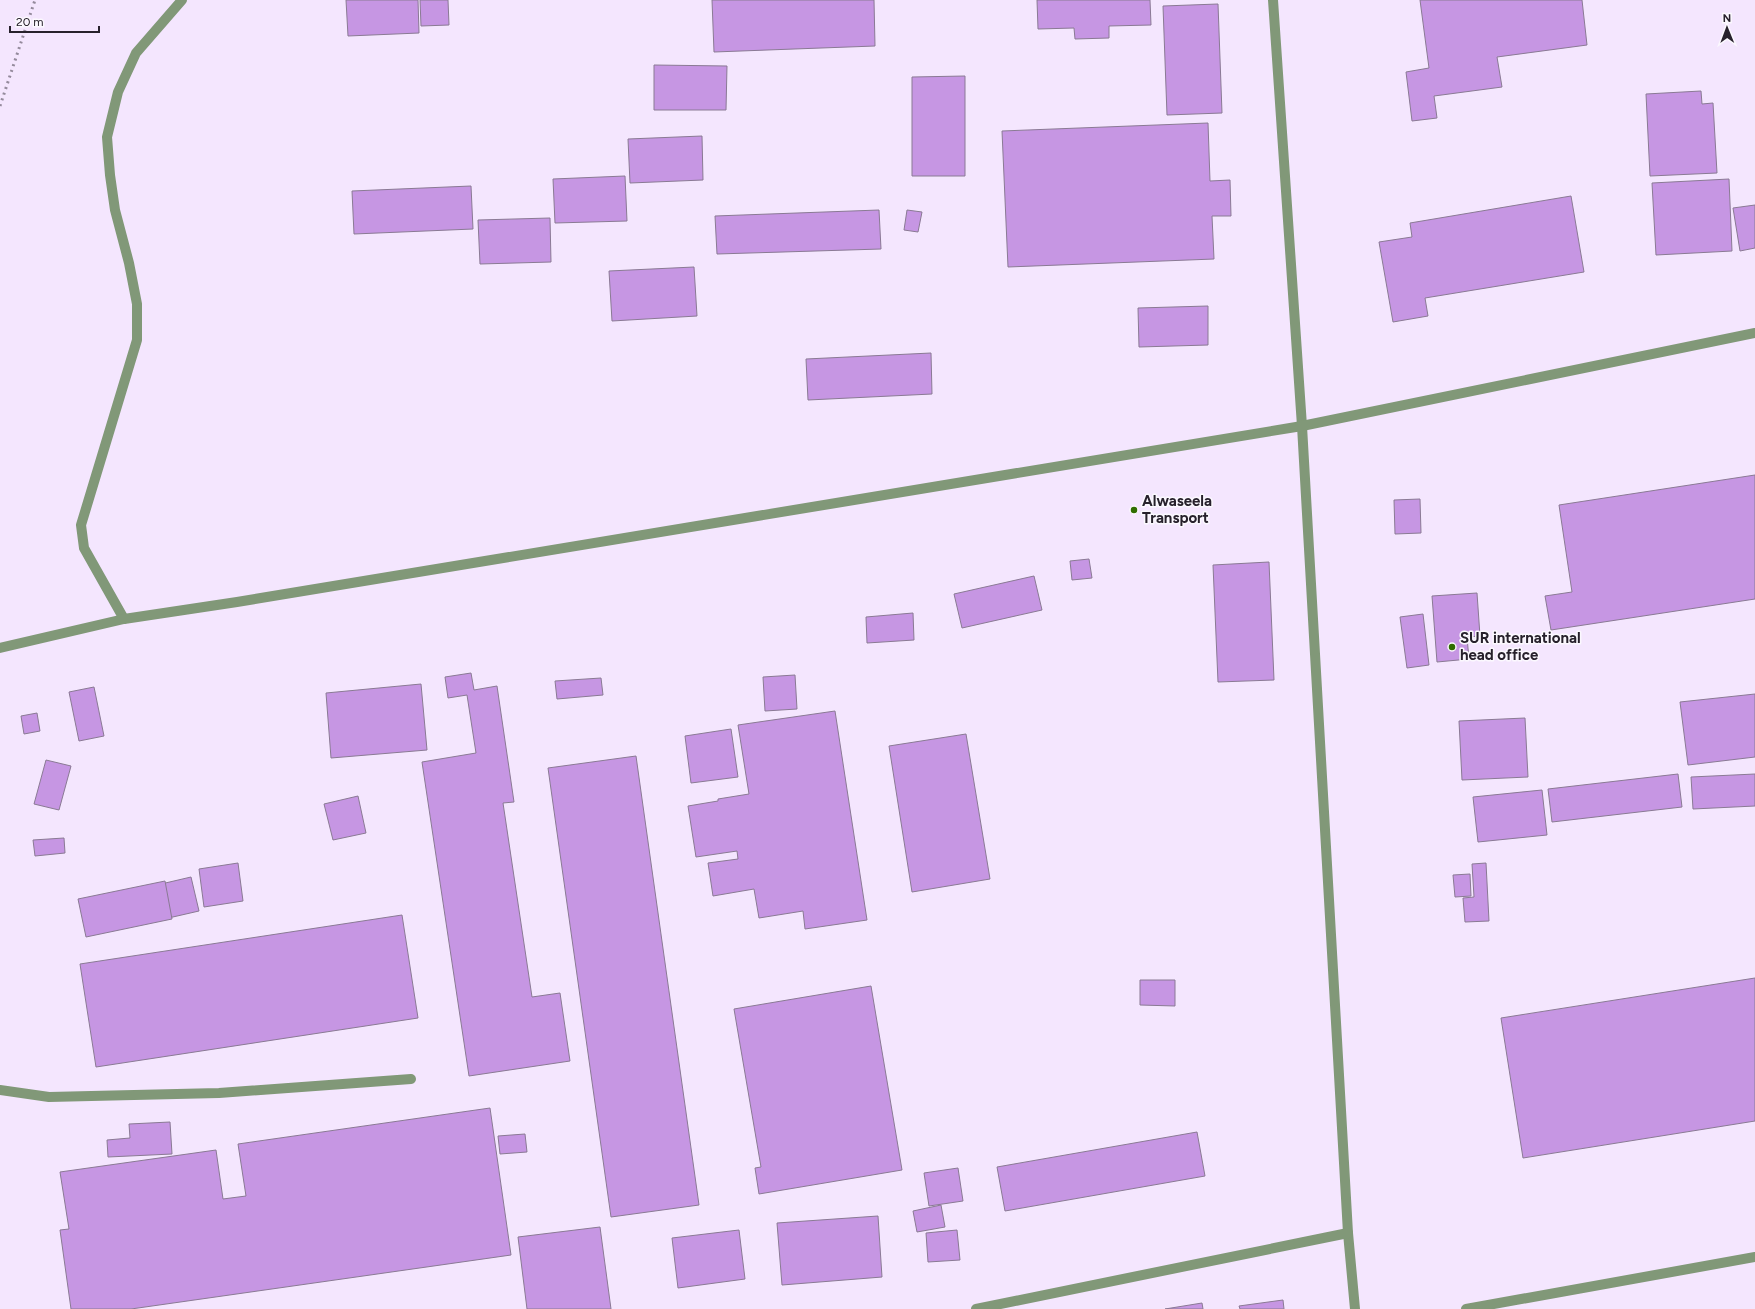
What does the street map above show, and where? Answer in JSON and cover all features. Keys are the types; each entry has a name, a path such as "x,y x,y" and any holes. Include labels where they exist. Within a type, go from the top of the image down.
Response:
{"lane":[{"path":"124,619 84,548 81,526 137,340 137,304 129,263 115,210 110,175 108,137 118,92 136,53 182,0"},
{"path":"1273,0 1302,426 1348,1233 1355,1309"},
{"path":"0,648 124,619 237,602 1302,426 1755,333"},
{"path":"0,1090 49,1097 218,1093 411,1079"},
{"path":"976,1309 1348,1233"},
{"path":"1466,1309 1755,1257"}],"building":[{"path":"346,0 418,0 419,33 348,36"},
{"path":"420,0 448,0 449,25 421,26"},
{"path":"712,0 874,0 875,46 714,52"},
{"path":"1037,0 1150,0 1151,25 1109,26 1109,38 1075,39 1074,28 1038,29"},
{"path":"1420,0 1582,0 1587,45 1497,57 1502,87 1434,96 1437,118 1412,121 1406,72 1429,68"},
{"path":"1218,4 1222,113 1167,115 1163,6"},
{"path":"654,65 727,66 726,110 654,110"},
{"path":"965,76 965,176 912,176 912,77"},
{"path":"1701,91 1702,104 1713,103 1717,173 1650,176 1646,94"},
{"path":"1208,123 1210,181 1230,180 1231,216 1212,216 1214,259 1008,267 1002,131"},
{"path":"702,136 703,180 630,183 628,139"},
{"path":"625,176 627,221 555,223 553,179"},
{"path":"1729,179 1732,251 1656,255 1652,183"},
{"path":"471,186 473,229 354,234 352,191"},
{"path":"1571,196 1584,272 1425,298 1428,316 1393,322 1379,242 1412,237 1410,223"},
{"path":"1755,205 1755,248 1740,251 1733,208"},
{"path":"879,210 881,249 717,254 715,216"},
{"path":"907,210 922,212 918,232 904,230"},
{"path":"550,218 551,262 480,264 478,220"},
{"path":"694,267 697,316 612,321 609,271"},
{"path":"1208,306 1208,345 1139,347 1138,308"},
{"path":"931,353 932,394 808,400 806,359"},
{"path":"1755,475 1755,599 1551,630 1545,596 1572,592 1559,505"},
{"path":"1420,499 1421,533 1395,534 1394,500"},
{"path":"1089,559 1092,578 1072,580 1070,561"},
{"path":"1269,562 1274,680 1218,682 1213,565"},
{"path":"1034,576 1042,610 962,628 954,594"},
{"path":"1477,593 1480,636 1467,637 1469,659 1437,662 1432,596"},
{"path":"913,613 914,640 867,643 866,617"},
{"path":"1423,614 1429,665 1407,668 1400,617"},
{"path":"471,673 474,690 497,686 514,802 503,803 532,997 560,993 570,1061 469,1076 422,762 476,753 467,695 448,698 445,677"},
{"path":"795,675 797,709 765,711 763,677"},
{"path":"601,678 603,695 557,699 555,681"},
{"path":"421,684 427,750 331,758 326,693"},
{"path":"94,687 104,736 79,741 69,692"},
{"path":"1755,694 1755,757 1688,765 1680,702"},
{"path":"835,711 867,920 805,929 803,911 759,918 754,889 713,896 708,863 738,859 737,851 696,857 688,806 749,794 738,725"},
{"path":"37,713 40,731 24,734 21,716"},
{"path":"1525,718 1528,777 1462,780 1459,721"},
{"path":"731,729 738,777 691,783 685,736"},
{"path":"966,734 990,879 912,892 889,746"},
{"path":"636,756 699,1205 611,1217 548,768"},
{"path":"46,760 71,766 59,810 34,804"},
{"path":"1678,774 1682,807 1552,822 1548,789"},
{"path":"1755,774 1755,806 1693,809 1691,777"},
{"path":"1542,790 1547,835 1478,842 1473,797"},
{"path":"358,796 366,833 333,840 324,804"},
{"path":"64,838 65,853 35,856 33,840"},
{"path":"238,863 243,901 204,907 199,869"},
{"path":"1486,863 1489,921 1465,922 1463,898 1474,897 1472,864"},
{"path":"1470,874 1471,896 1455,897 1453,875"},
{"path":"191,877 199,911 151,922 144,888"},
{"path":"165,881 172,919 86,937 78,899"},
{"path":"402,915 418,1018 96,1067 80,964"},
{"path":"1755,978 1755,1121 1523,1158 1501,1018"},
{"path":"1140,980 1175,980 1175,1006 1140,1005"},
{"path":"871,986 902,1170 759,1194 755,1168 761,1167 734,1009"},
{"path":"490,1108 511,1255 131,1309 71,1309 60,1230 69,1229 60,1172 216,1150 223,1199 246,1196 238,1144"},
{"path":"170,1122 172,1154 108,1157 107,1140 130,1138 129,1124"},
{"path":"1197,1132 1205,1176 1005,1211 997,1167"},
{"path":"525,1134 527,1152 500,1154 498,1136"},
{"path":"958,1168 963,1201 929,1206 924,1173"},
{"path":"941,1205 945,1227 917,1232 913,1211"},
{"path":"878,1216 882,1277 782,1285 777,1223"},
{"path":"600,1227 611,1309 527,1309 518,1237"},
{"path":"739,1230 745,1279 678,1288 672,1238"},
{"path":"957,1230 960,1260 928,1262 926,1233"},
{"path":"1283,1300 1284,1309 1240,1309 1239,1306"},
{"path":"1202,1303 1203,1309 1165,1309"}],"railway":[{"path":"0,106 35,0"}],"place":[{"name":"Alwaseela Transport","path":"1134,510"},
{"name":"SUR international head office","path":"1452,647"}]}
